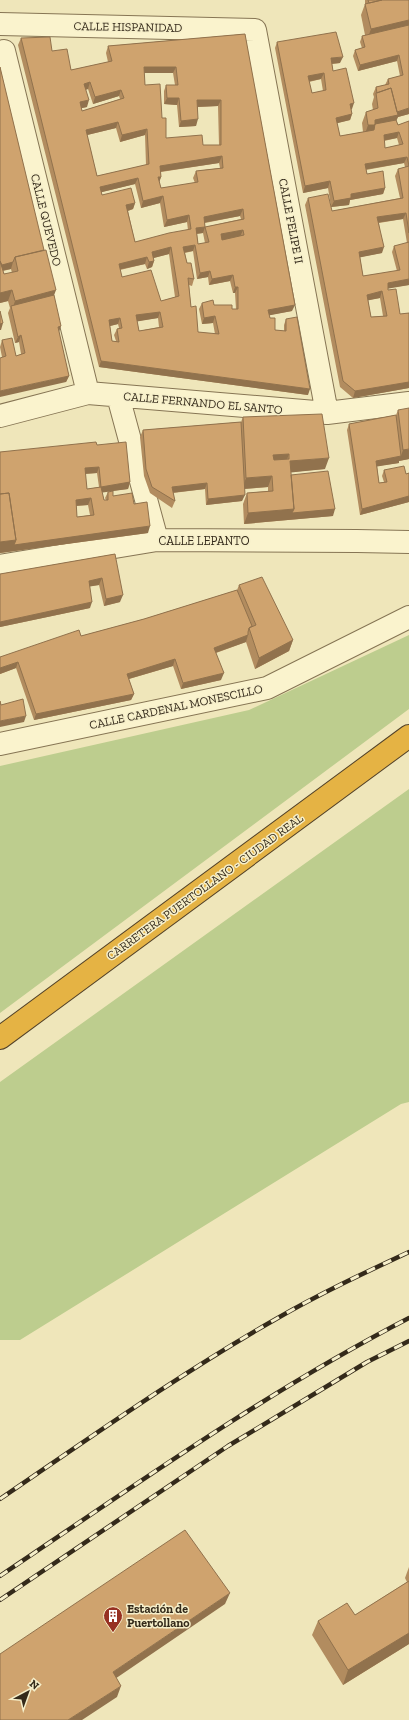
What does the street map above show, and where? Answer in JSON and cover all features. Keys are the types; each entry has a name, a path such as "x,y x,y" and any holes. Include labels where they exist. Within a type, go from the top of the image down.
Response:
{"highway":[{"name":"CARRETERA PUERTOLLANO - CIUDAD REAL","path":"0,1038 409,736"}],"street":[{"name":"CALLE HISPANIDAD","path":"0,24 255,30"},
{"name":"CALLE FELIPE II","path":"255,30 327,413"},
{"name":"CALLE QUEVEDO","path":"0,52 4,51 88,393"},
{"name":"CALLE FERNANDO EL SANTO","path":"0,416 88,393 327,413 409,403"},
{"path":"118,396 157,540"},
{"name":"CALLE LEPANTO","path":"0,566 157,540 409,542"},
{"name":"CALLE CARDENAL MONESCILLO","path":"0,744 267,688 409,617"}],"green space":[{"path":"409,635 409,709 0,1013 0,766 249,710"},
{"path":"409,789 409,1102 401,1104 20,1340 0,1340 0,1082"}],"building":[{"path":"368,0 382,0 369,3"},
{"path":"382,0 409,0 409,20 371,29 365,4"},
{"path":"409,25 409,108 397,112 391,88 377,93 376,87 389,84 388,79 403,75 399,55 360,65 355,50 365,47 362,36"},
{"path":"336,32 343,57 331,58 333,71 346,68 354,103 350,104 352,114 336,118 340,136 374,130 375,124 396,120 398,125 409,121 409,166 407,157 365,164 367,174 383,171 385,188 351,194 351,198 334,201 330,181 305,186 277,42","holes":["324,73 326,90 312,93 308,76","399,132 403,144 385,148 384,135"]},
{"path":"245,34 295,305 268,310 270,318 275,318 275,330 286,331 286,319 297,317 310,389 101,361 21,38 50,37 52,51 67,49 71,70 112,61 108,46","holes":["144,67 176,67 178,85 166,85 167,98 179,98 181,121 198,119 197,100 221,100 221,145 203,145 202,135 166,138 166,118 162,118 160,84 145,85","90,82 95,97 121,90 124,98 82,111 80,102 89,100 84,84","118,122 122,135 147,129 149,164 97,176 86,130","222,156 223,168 196,171 198,182 161,188 158,177 161,177 160,166","138,178 143,201 163,196 167,220 189,215 191,229 135,242 126,205 135,203 131,188 102,195 100,187","243,209 244,219 205,227 204,217","205,227 209,242 198,244 196,228","243,230 244,235 222,240 221,234","195,245 200,273 210,271 212,279 233,275 235,287 238,287 238,309 232,309 232,305 214,305 213,300 202,303 204,318 215,316 219,334 198,332 196,306 191,307 188,278 194,279 191,263 187,263 183,247","171,247 179,296 161,301 151,270 122,277 119,264 147,257 149,262 154,261 152,252","160,312 163,327 139,331 136,315","120,318 122,328 117,329 119,342 112,341 109,320"]},
{"path":"0,67 44,250 15,257 13,262 2,265 0,261"},
{"path":"391,88 398,115 375,120 375,125 368,125 366,112 378,108 376,93"},
{"path":"409,166 409,233 406,213 377,217 384,247 359,252 363,276 400,270 394,246 409,242 409,279 388,283 388,290 396,289 400,314 409,313 409,382 355,391 343,381 308,198 328,194 332,211 403,198 398,169","holes":["382,291 387,316 371,317 367,295"]},
{"path":"46,250 56,290 15,301 12,290 0,293 0,261 4,274 18,271 15,257"},
{"path":"54,295 61,326 58,327 69,376 0,391 0,358 6,356 2,340 12,338 16,356 25,353 21,335 18,337 11,306"},
{"path":"0,311 3,323 0,324"},
{"path":"409,408 409,449 403,450 398,410"},
{"path":"322,414 329,458 290,461 294,509 248,513 247,493 273,491 272,476 246,478 243,417","holes":["289,454 289,459 274,460 273,455"]},
{"path":"396,415 401,456 376,461 379,483 387,482 384,470 404,466 406,474 409,473 409,496 362,509 349,424"},
{"path":"241,422 245,495 208,499 207,483 172,487 175,501 152,487 146,469 143,430"},
{"path":"96,442 97,445 126,442 130,482 101,487 104,500 108,500 108,492 113,491 113,496 132,493 134,504 147,502 150,526 14,545 16,540 9,493 0,494 0,452","holes":["99,467 101,487 87,489 85,468","91,498 94,515 77,517 76,500"]},
{"path":"328,471 335,509 292,513 294,509 291,475"},
{"path":"9,493 16,540 0,542 0,494"},
{"path":"115,554 123,595 106,599 102,578 89,581 92,602 0,622 0,574"},
{"path":"262,577 293,640 259,658 249,628 256,625 239,585"},
{"path":"237,590 252,626 249,628 248,635 214,648 224,673 183,683 175,659 127,674 134,694 36,714 18,662 0,668 0,657 79,630 81,636 144,619"},
{"path":"23,699 26,716 0,721 0,701 1,705"},
{"name":"Estación de Puertollano","path":"185,1530 230,1593 113,1672 121,1686 68,1720 0,1720 0,1654"},
{"path":"409,1581 409,1633 348,1670 318,1621 347,1603 355,1615"}],"railway":[{"path":"0,1499 136,1406 206,1361 309,1301 409,1252"},
{"path":"0,1576 252,1408 409,1318"},
{"path":"0,1600 228,1446 367,1362 409,1341"}],"place":[{"name":"Estación de Puertollano","path":"113,1633"}]}
